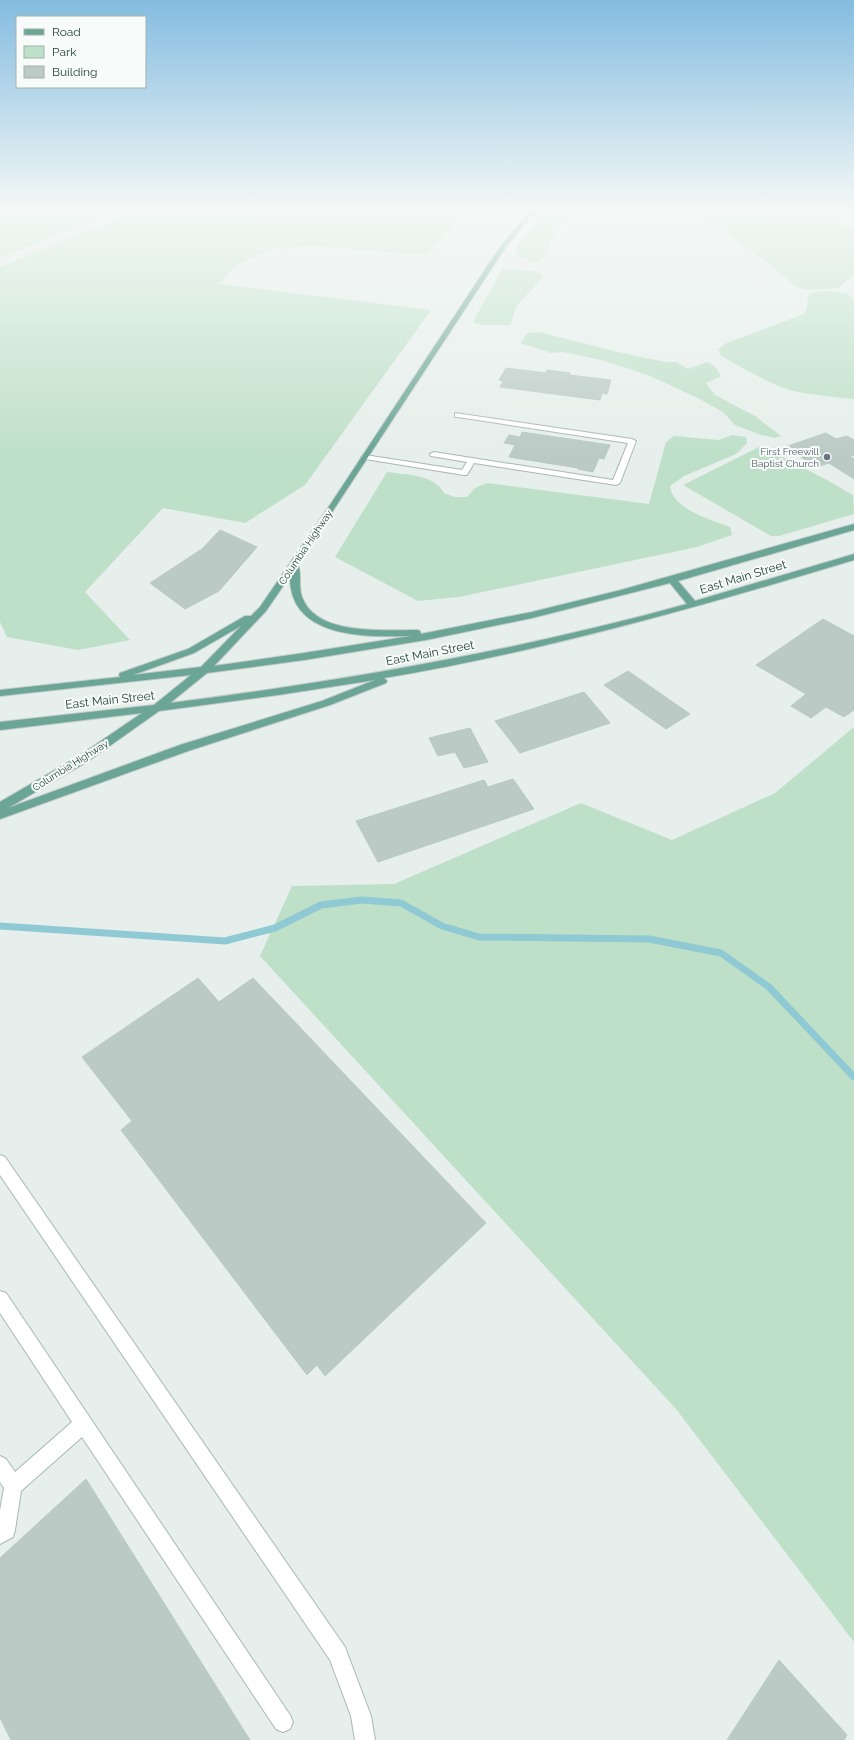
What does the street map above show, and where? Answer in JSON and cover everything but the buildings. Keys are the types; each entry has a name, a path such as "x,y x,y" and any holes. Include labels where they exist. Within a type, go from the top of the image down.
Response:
{"main road":[{"name":"Columbia Highway","path":"0,807 82,759 154,709 204,670 263,608 295,564 473,292"},
{"name":"East Main Street","path":"0,693 102,683 332,653 448,633 567,608 672,580 854,527"},
{"name":"East Main Street","path":"0,726 154,709 277,693 404,672 554,641 693,605 854,557"},
{"path":"295,564 295,585 298,600 309,613 322,622 342,630 366,633 448,633"},
{"path":"672,580 693,605"},
{"path":"102,683 191,651 212,640 263,608"},
{"path":"0,815 184,748 326,703 404,672"}],"lane":[{"path":"434,454 616,483 632,441 458,415"},
{"path":"365,457 464,473 472,460"},
{"path":"0,1162 338,1654 361,1716 365,1740"},
{"path":"0,1300 283,1722"},
{"path":"0,1535 6,1530 13,1486 83,1424"},
{"path":"0,1465 13,1486"}],"green space":[{"path":"0,292 286,292 431,310 305,485 245,523 163,508 85,592 130,640 78,650 7,637 0,622"},
{"path":"489,292 529,292 517,305 510,325 481,325 473,322"},
{"path":"815,292 840,292 846,293 854,299 854,399 793,391 765,380 721,356 718,349 727,343 804,314 807,310 808,296"},
{"path":"540,332 617,352 665,362 677,362 688,369 707,362 715,366 721,376 706,383 715,395 755,416 781,436 775,438 758,434 735,425 723,412 698,398 648,375 601,360 563,352 551,353 521,343 527,333"},
{"path":"732,435 746,437 747,443 736,454 684,476 670,486 672,494 685,507 703,517 730,527 732,535 697,547 459,597 418,601 335,557 387,472 419,476 434,482 444,493 455,497 467,497 475,488 487,483 649,504 666,442 674,436 719,440"},
{"path":"761,446 853,495 854,514 779,536 771,536 683,485"},
{"path":"854,727 854,1642 676,1409 260,956 292,886 394,884 581,803 672,840 775,793"}],"waterway":[{"path":"0,926 225,941 275,928 321,905 362,900 401,903 442,926 479,937 649,939 721,953 769,987 854,1077"}],"place":[{"name":"First Freewill Baptist Church","path":"827,457"}]}
